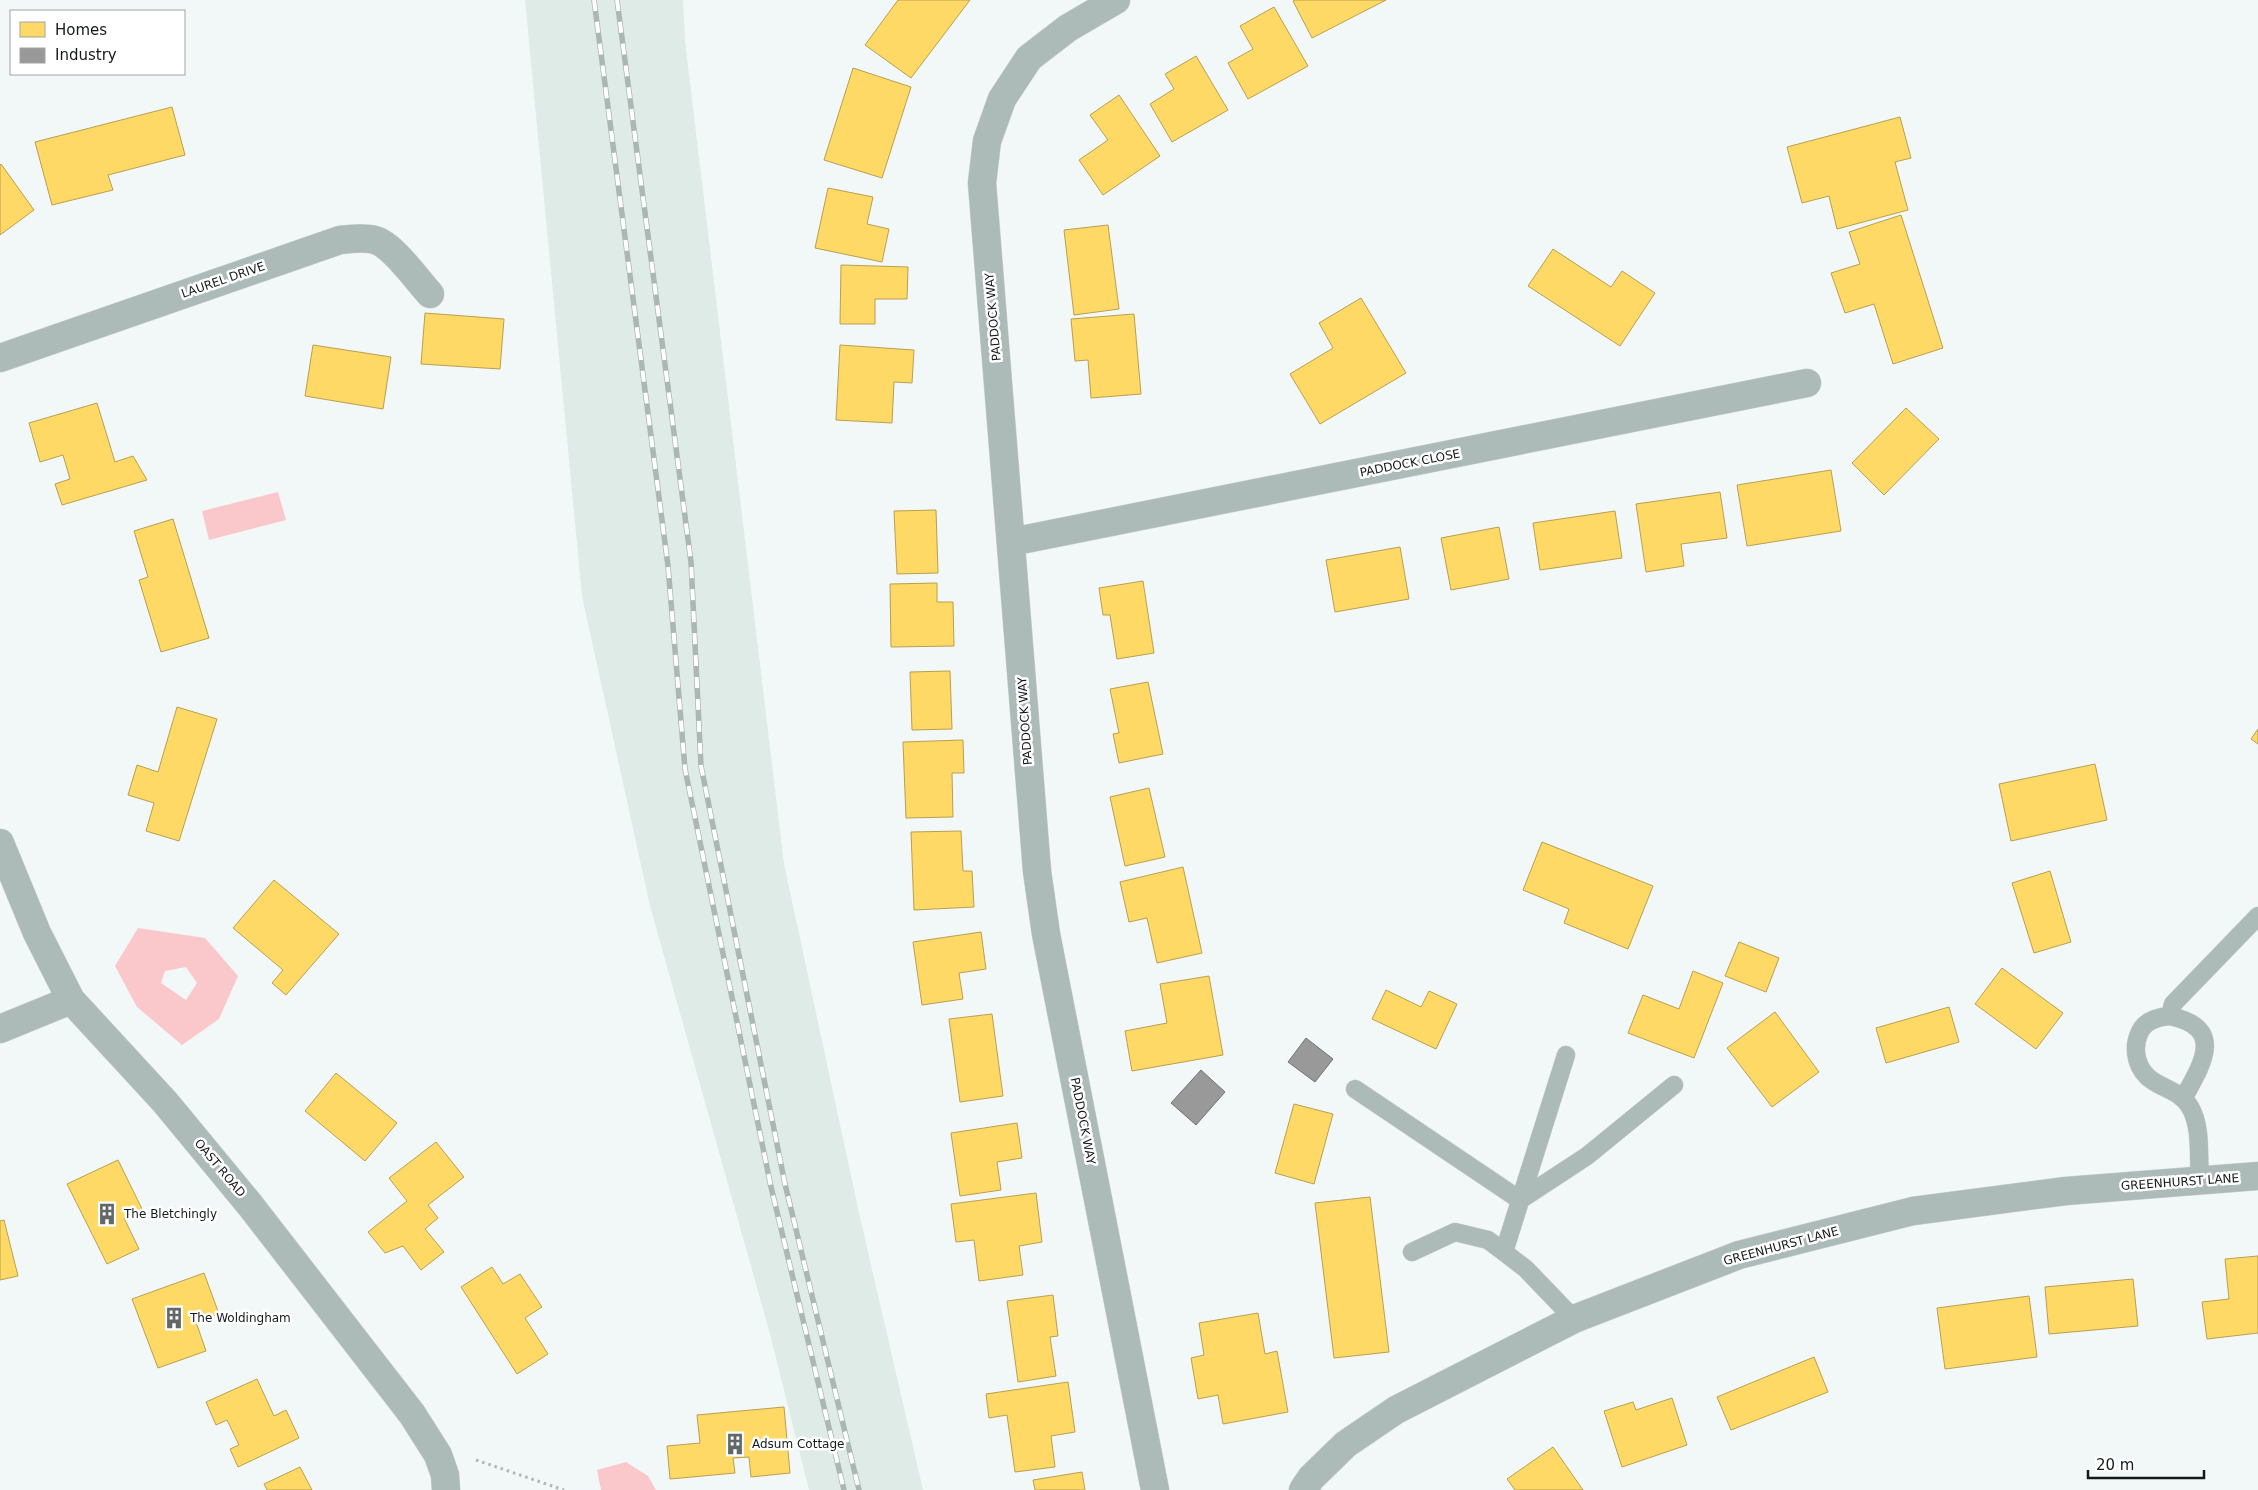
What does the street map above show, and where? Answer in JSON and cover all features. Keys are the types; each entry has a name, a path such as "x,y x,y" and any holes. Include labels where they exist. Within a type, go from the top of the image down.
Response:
{"street":[{"name":"PADDOCK WAY","path":"1116,0 1068,28 1030,58 1002,99 987,142 982,183 1037,871 1046,934 1155,1490"},
{"name":"LAUREL DRIVE","path":"0,358 340,240 358,238 376,240 390,249 430,294"},
{"name":"PADDOCK CLOSE","path":"1011,542 1808,383"},
{"name":"OAST ROAD","path":"0,843 36,933 71,1000 165,1102 250,1205 412,1414 438,1455 445,1475 446,1490"},
{"path":"0,1029 71,1000"},
{"name":"GREENHURST LANE","path":"1303,1490 1311,1478 1346,1444 1396,1410 1574,1319 1739,1255 1914,1211 2066,1191 2258,1176"}],"lane":[{"path":"2170,1016 2173,1004 2258,916"},
{"path":"2184,1097 2202,1063 2205,1049 2203,1034 2195,1024 2170,1016 2158,1017 2147,1023 2140,1031 2136,1042 2136,1055 2142,1070 2152,1081 2184,1097 2192,1110 2196,1130 2200,1180"},
{"path":"1504,1252 1566,1055"},
{"path":"1520,1200 1587,1156 1674,1084"},
{"path":"1355,1089 1520,1200"},
{"path":"1412,1252 1455,1232 1488,1240 1526,1269 1574,1319"}],"path":[{"path":"438,1455 463,1457 499,1466 564,1490"}],"shaded area":[{"path":"525,0 683,0 685,41 784,864 859,1213 923,1490 809,1490 770,1334 650,906 582,596"},
{"path":"278,492 286,520 209,540 202,511"},
{"path":"138,928 205,938 238,976 219,1019 182,1045 137,1007 115,966","holes":["186,967 197,983 186,1000 161,983 165,971"]},
{"path":"626,1462 648,1476 656,1490 601,1490 597,1470"}],"building: Homes":[{"path":"898,0 970,0 911,78 865,45"},
{"path":"1386,0 1312,38 1293,1"},
{"path":"1274,7 1308,66 1248,99 1228,63 1253,49 1240,26"},
{"path":"1196,56 1228,110 1172,142 1150,104 1174,89 1165,74"},
{"path":"853,68 911,87 882,178 824,160"},
{"path":"1119,95 1160,156 1103,195 1079,160 1108,140 1090,115"},
{"path":"172,107 185,155 108,175 113,190 52,205 35,142"},
{"path":"1900,117 1911,158 1895,162 1908,210 1837,229 1829,196 1802,203 1787,147"},
{"path":"0,165 34,210 0,235"},
{"path":"828,188 873,197 867,224 889,229 882,262 815,248"},
{"path":"1901,215 1943,348 1893,364 1874,304 1845,313 1831,273 1860,264 1849,232"},
{"path":"1108,225 1119,309 1074,315 1064,230"},
{"path":"1553,249 1611,287 1622,271 1655,293 1620,346 1528,286"},
{"path":"841,265 908,267 907,299 875,299 875,324 840,324"},
{"path":"1361,298 1406,373 1320,424 1290,374 1333,348 1319,323"},
{"path":"425,313 504,319 500,369 421,364"},
{"path":"1134,314 1141,394 1091,398 1088,360 1075,361 1071,319"},
{"path":"313,345 391,357 383,409 305,396"},
{"path":"840,345 914,350 912,383 894,382 892,423 836,420"},
{"path":"97,403 115,462 133,456 147,480 62,505 55,484 70,479 63,455 40,462 29,423"},
{"path":"1906,408 1939,439 1884,495 1852,463"},
{"path":"1831,470 1841,531 1747,546 1737,485"},
{"path":"1720,492 1727,538 1681,544 1684,566 1646,572 1636,504"},
{"path":"936,510 938,573 897,574 894,511"},
{"path":"1615,511 1622,558 1540,570 1533,523"},
{"path":"173,519 209,638 161,652 139,580 148,577 134,531"},
{"path":"1499,527 1509,579 1451,590 1441,538"},
{"path":"1400,547 1409,599 1335,612 1326,560"},
{"path":"1143,581 1154,653 1117,659 1110,615 1103,615 1099,588"},
{"path":"937,583 937,602 953,602 954,646 891,647 890,584"},
{"path":"950,671 952,729 912,730 910,672"},
{"path":"1148,682 1163,754 1119,763 1113,734 1119,733 1110,689"},
{"path":"177,707 217,719 179,841 146,831 154,803 128,795 137,765 158,772"},
{"path":"2258,729 2258,744 2251,739"},
{"path":"963,740 964,773 952,773 953,817 906,818 903,742"},
{"path":"2095,764 2107,820 2011,841 1999,784"},
{"path":"1149,788 1165,857 1125,866 1110,797"},
{"path":"961,831 963,871 972,871 974,907 914,910 911,832"},
{"path":"1542,842 1653,886 1628,949 1564,923 1569,909 1523,890"},
{"path":"1183,867 1202,953 1157,963 1147,918 1129,922 1120,882"},
{"path":"2050,871 2071,942 2034,953 2012,883"},
{"path":"274,880 339,934 286,995 272,983 283,970 233,928"},
{"path":"981,932 986,969 959,973 963,999 922,1005 913,942"},
{"path":"1739,942 1779,958 1766,992 1725,976"},
{"path":"2002,968 2063,1013 2036,1049 1975,1004"},
{"path":"1693,971 1723,983 1694,1058 1628,1033 1643,995 1679,1009"},
{"path":"1209,976 1223,1055 1132,1071 1125,1031 1167,1023 1160,984"},
{"path":"1386,990 1421,1007 1429,991 1457,1004 1436,1049 1372,1019"},
{"path":"1949,1007 1959,1042 1886,1063 1876,1028"},
{"path":"1775,1012 1819,1072 1772,1107 1727,1048"},
{"path":"992,1014 1003,1096 960,1102 949,1019"},
{"path":"336,1073 397,1123 365,1161 305,1111"},
{"path":"1294,1104 1333,1114 1314,1184 1275,1173"},
{"path":"1017,1123 1022,1158 997,1162 1001,1190 960,1196 951,1133"},
{"path":"436,1142 464,1177 428,1205 438,1218 425,1229 444,1252 421,1270 403,1246 385,1253 368,1232 407,1201 389,1178"},
{"name":"The Bletchingly","path":"118,1160 142,1209 124,1218 139,1249 107,1264 67,1184"},
{"path":"1036,1193 1042,1242 1019,1246 1023,1275 979,1281 974,1240 956,1242 951,1204"},
{"path":"1370,1197 1389,1352 1334,1358 1315,1203"},
{"path":"4,1220 18,1276 0,1280 0,1221"},
{"path":"2258,1256 2258,1333 2207,1339 2202,1302 2229,1299 2225,1259"},
{"path":"492,1267 503,1284 520,1274 542,1307 525,1318 548,1354 517,1374 461,1287"},
{"name":"The Woldingham","path":"204,1273 219,1314 196,1322 206,1351 158,1368 132,1299"},
{"path":"2133,1279 2138,1326 2049,1334 2045,1287"},
{"path":"1053,1295 1058,1336 1050,1337 1056,1376 1018,1382 1007,1301"},
{"path":"2029,1296 2037,1357 1945,1369 1937,1308"},
{"path":"1258,1313 1265,1354 1277,1351 1288,1412 1223,1424 1218,1395 1198,1399 1191,1358 1204,1355 1199,1323"},
{"path":"1814,1357 1828,1392 1731,1430 1717,1397"},
{"path":"257,1379 274,1416 286,1410 299,1438 238,1467 230,1449 239,1445 227,1420 216,1425 206,1402"},
{"path":"1068,1382 1075,1432 1051,1436 1055,1467 1015,1472 1007,1415 989,1418 986,1394"},
{"path":"1672,1398 1687,1445 1622,1467 1604,1411 1633,1402 1636,1410"},
{"name":"Adsum Cottage","path":"784,1407 790,1473 751,1477 749,1457 733,1458 735,1473 670,1479 667,1446 700,1443 697,1415"},
{"path":"1553,1447 1583,1490 1515,1490 1507,1479"},
{"path":"300,1467 312,1490 267,1490 264,1484"},
{"path":"1082,1472 1085,1490 1035,1490 1033,1480"}],"building: Industry":[{"path":"1306,1038 1333,1059 1315,1082 1288,1062"},
{"path":"1201,1070 1225,1092 1196,1125 1171,1103"}],"railway":[{"path":"594,0 668,566 685,769 771,1187 844,1490"},
{"path":"617,0 691,562 701,766 785,1184 859,1490"}],"place":[{"name":"The Bletchingly","path":"107,1214"},
{"name":"The Woldingham","path":"174,1318"},
{"name":"Adsum Cottage","path":"735,1444"}]}
